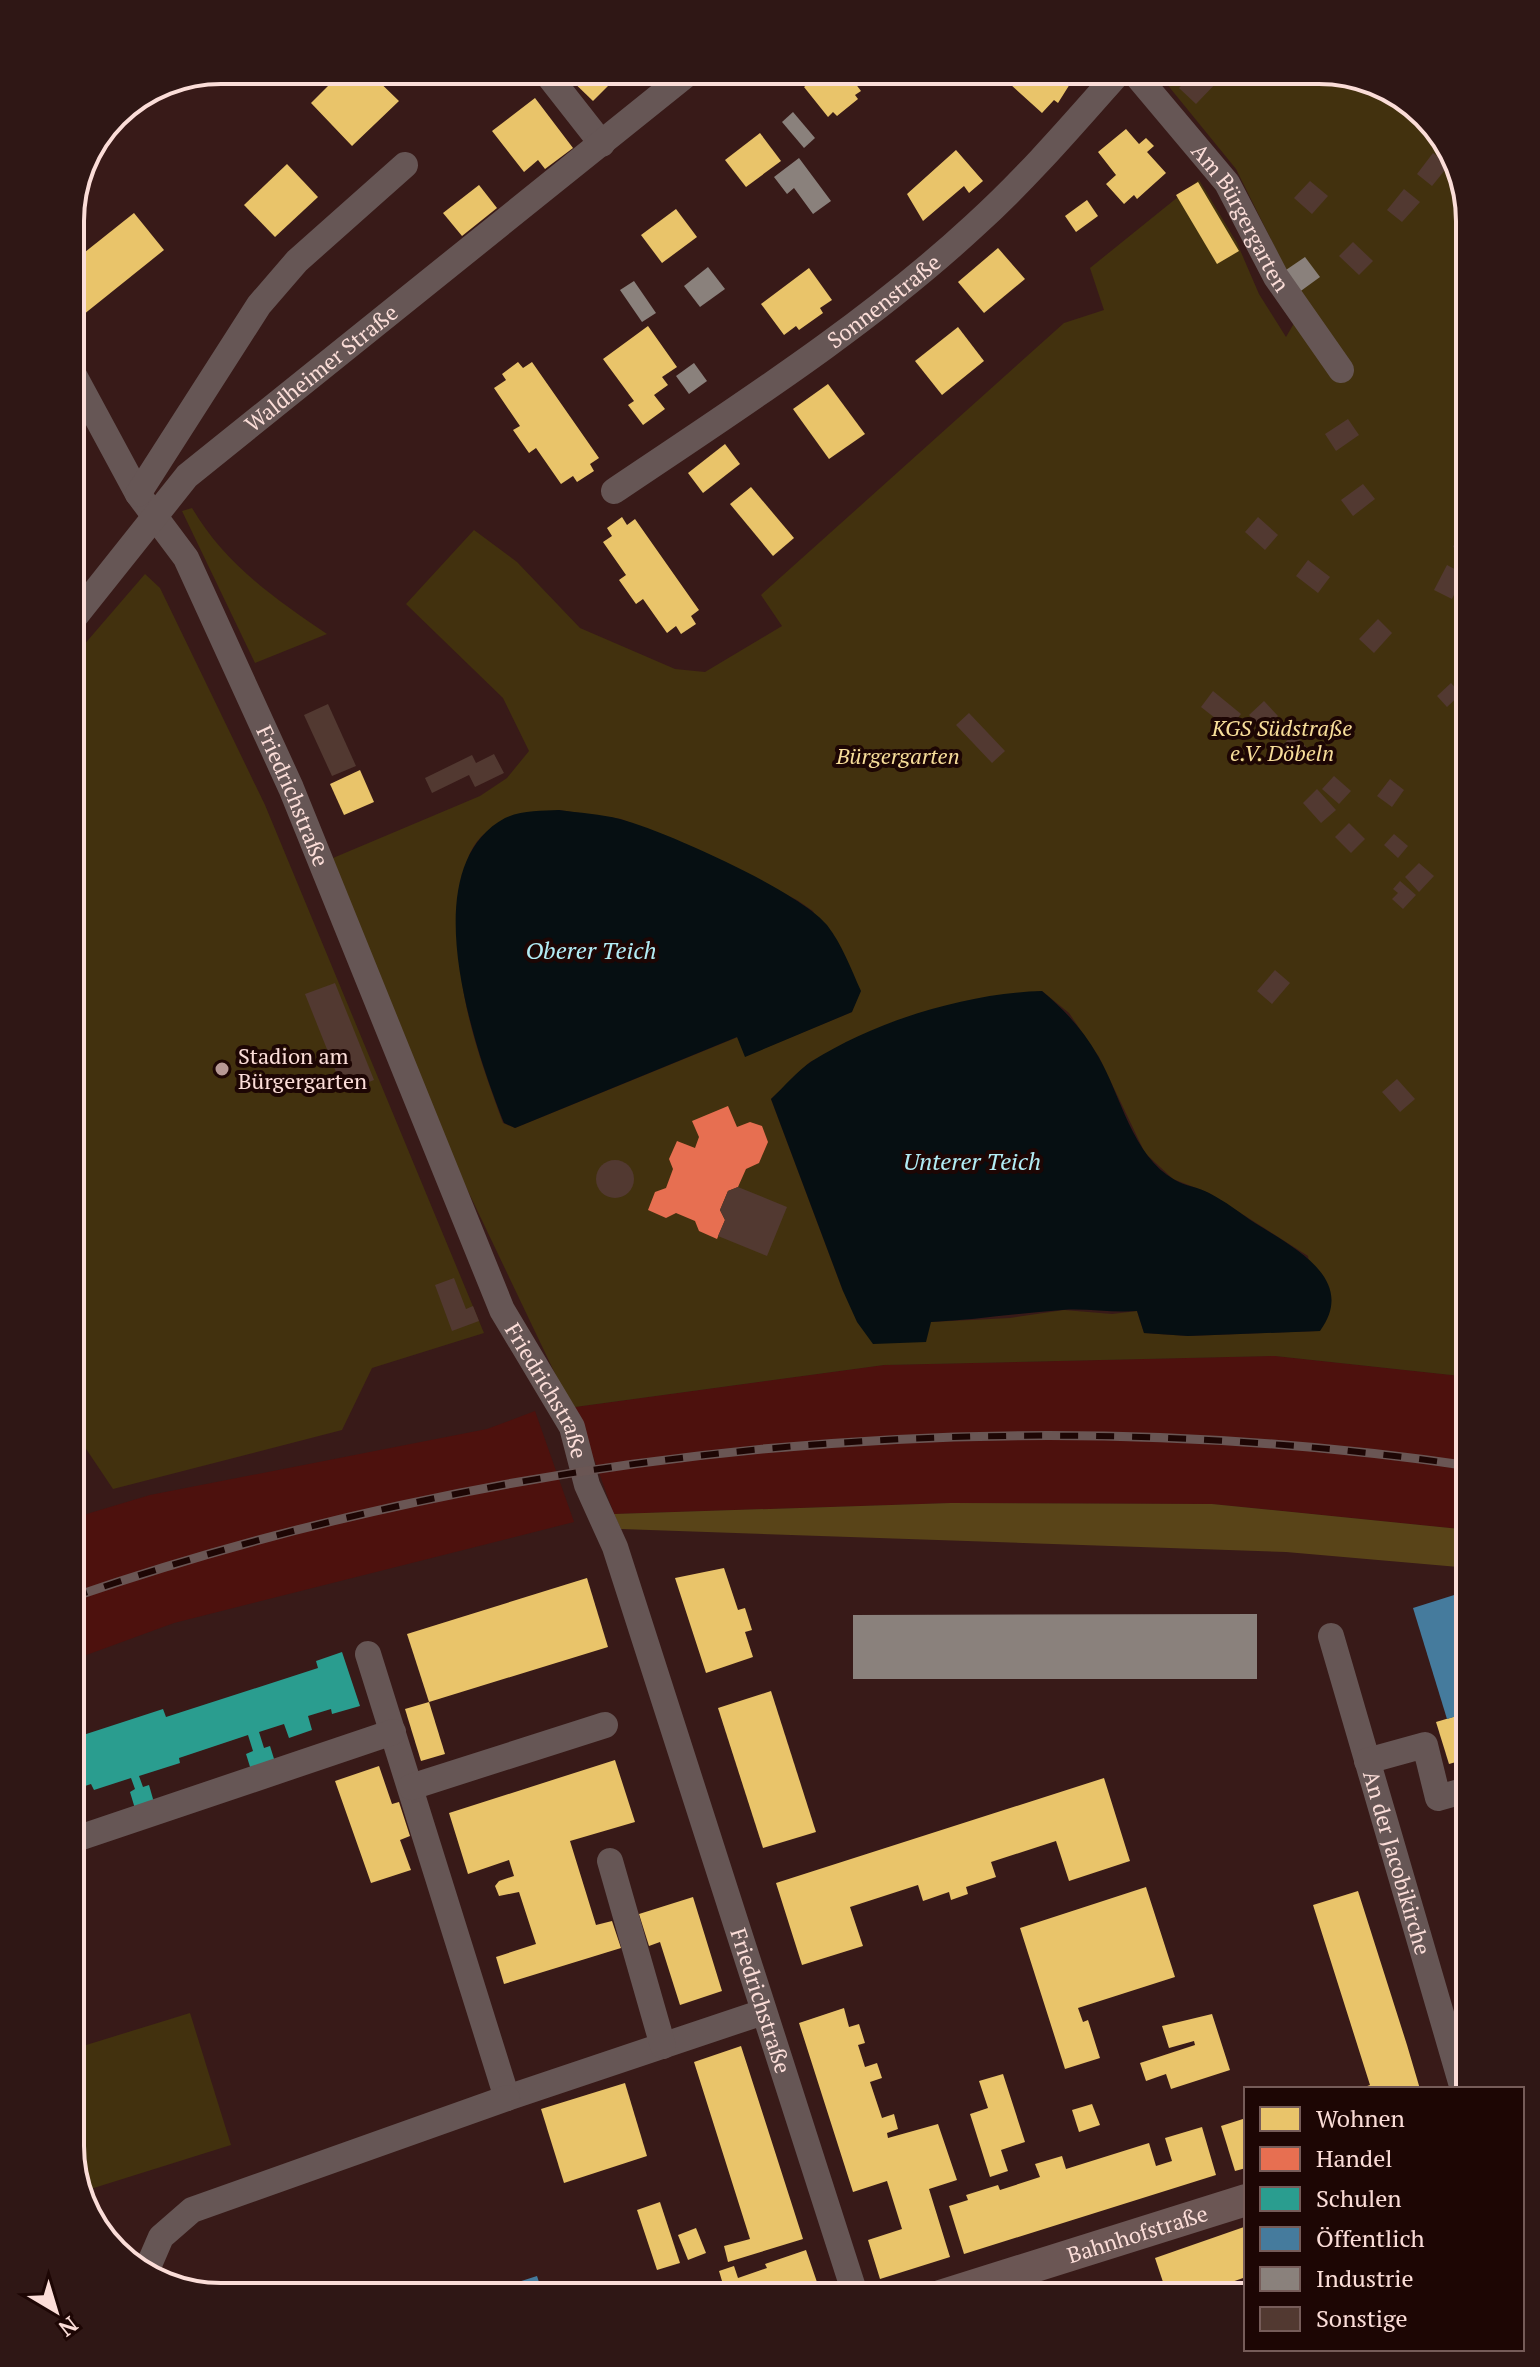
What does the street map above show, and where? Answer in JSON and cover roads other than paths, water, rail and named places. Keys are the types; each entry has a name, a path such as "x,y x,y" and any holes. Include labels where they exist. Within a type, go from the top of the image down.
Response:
{"main road":[{"name":"Bahnhofstraße","path":"982,2283 1244,2201"}],"street":[{"path":"555,84 602,144"},
{"name":"Waldheimer Straße","path":"84,606 175,490 205,461 675,84"},
{"name":"Sonnenstraße","path":"614,491 811,354 911,278 975,225 1049,152 1109,84"},
{"name":"Am Bürgergarten","path":"1144,84 1227,183 1276,277 1341,370"},
{"path":"138,494 259,305 297,261 405,165"},
{"name":"Friedrichstraße","path":"84,394 138,494 186,558 291,788 502,1310 572,1427 591,1496 615,1547 851,2283"},
{"name":"An der Jacobikirche","path":"1331,1636 1456,2065"},
{"path":"368,1654 507,2098"},
{"path":"411,1787 605,1725"},
{"path":"84,1836 393,1732"},
{"path":"1367,1761 1425,1745 1438,1798 1456,1793"},
{"path":"610,1861 663,2046"},
{"path":"150,2263 161,2237 192,2210 507,2098 763,2012"}],"water":[{"name":"Oberer Teich","path":"559,810 620,819 667,836 761,880 812,911 837,940 861,991 852,1012 745,1057 737,1037 515,1128 504,1123 479,1051 458,962 456,917 461,877 477,843 505,818 525,812"},
{"name":"Unterer Teich","path":"1042,991 1073,1021 1092,1047 1138,1141 1160,1169 1179,1182 1221,1200 1316,1266 1326,1280 1331,1296 1330,1312 1320,1331 1188,1336 1144,1333 1137,1311 1071,1310 931,1322 926,1342 873,1344 857,1322 843,1291 771,1099 812,1061 864,1033 953,1003"}],"railway":[{"path":"84,1594 239,1546 411,1503 585,1471 762,1449 940,1438 1118,1436 1295,1446 1456,1464"}],"place":[{"name":"Stadion am Bürgergarten","path":"222,1069"}],"park label":[{"name":"KGS Südstraße e.V. Döbeln","path":"1282,740"},
{"name":"Bürgergarten","path":"898,756"}]}
